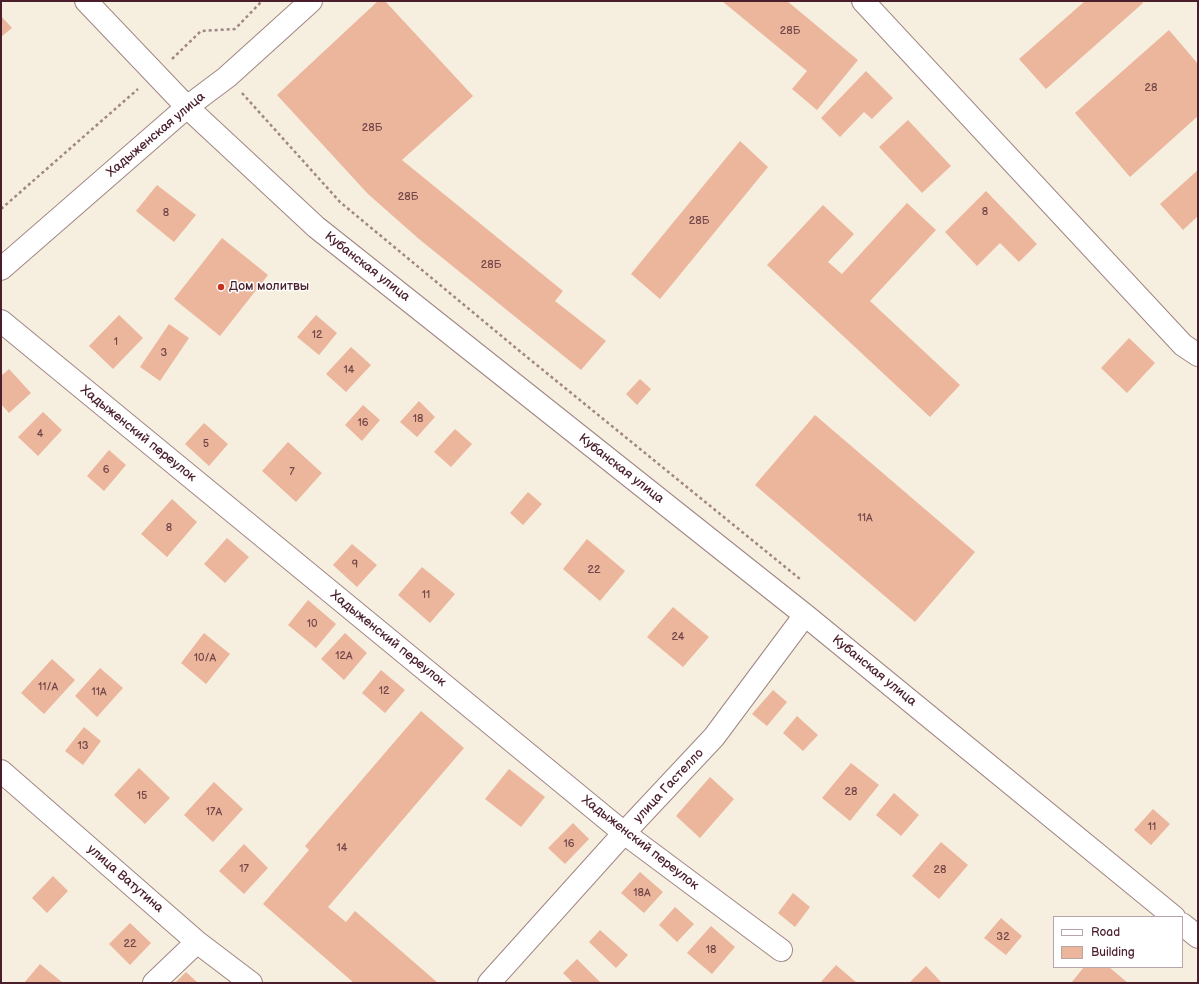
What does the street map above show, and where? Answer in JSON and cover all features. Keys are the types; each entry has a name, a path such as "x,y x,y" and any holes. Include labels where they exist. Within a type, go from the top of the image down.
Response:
{"street":[{"name":"Кубанская улица","path":"86,1 187,107 316,227 805,614 1173,916"},
{"name":"Хадыженская улица","path":"1,269 187,107 227,76 311,1"},
{"path":"863,1 1183,345 1198,355"},
{"name":"Хадыженский переулок","path":"1,321 624,834 781,950"},
{"name":"улица Гастелло","path":"489,983 714,737 805,614"},
{"name":"улица Ватутина","path":"1,771 197,942 251,983"},
{"path":"1183,925 1198,937"},
{"path":"154,983 197,942"}],"path":[{"path":"1,209 156,74 201,31 235,29 262,1"},
{"path":"227,76 340,202 522,353 804,582"}],"building":[{"path":"378,1 385,1 473,96 402,160 563,291 555,301 606,341 581,370 419,239 368,194 277,95"},
{"path":"722,1 787,1 858,60 817,110 792,89 807,71"},
{"path":"1085,1 1142,1 1143,3 1046,89 1019,59"},
{"path":"1,16 12,28 1,37"},
{"path":"1169,30 1198,64 1198,116 1130,177 1075,113"},
{"path":"866,71 893,98 872,119 864,112 840,137 821,118"},
{"path":"908,120 951,166 922,193 879,147"},
{"path":"740,141 768,167 660,299 631,274"},
{"path":"1198,170 1198,216 1183,230 1160,204"},
{"path":"157,185 196,215 174,242 136,211"},
{"path":"986,191 1037,244 1019,262 1000,243 977,266 945,232"},
{"path":"907,203 936,230 870,301 960,385 930,417 767,265 823,205 854,234 828,262 842,274"},
{"name":"Дом молитвы","path":"222,238 268,275 220,336 174,299"},
{"path":"119,315 143,338 113,369 89,346"},
{"path":"316,315 337,333 319,355 297,337"},
{"path":"169,324 189,338 160,381 140,367"},
{"path":"1129,338 1155,363 1127,393 1101,368"},
{"path":"351,347 371,365 346,392 326,374"},
{"path":"9,369 31,393 9,413 1,404 1,376"},
{"path":"640,379 651,389 637,405 626,394"},
{"path":"419,401 435,417 417,437 400,422"},
{"path":"363,405 380,420 362,441 345,425"},
{"path":"43,412 62,430 38,456 18,437"},
{"path":"815,415 975,552 915,622 755,485"},
{"path":"204,423 228,444 209,466 185,444"},
{"path":"455,429 472,444 451,467 434,452"},
{"path":"288,442 322,473 296,502 262,471"},
{"path":"109,450 126,465 104,491 87,476"},
{"path":"528,492 542,504 523,525 510,513"},
{"path":"172,499 197,522 167,557 141,534"},
{"path":"227,538 249,557 225,583 204,564"},
{"path":"587,539 625,571 600,601 563,569"},
{"path":"352,544 377,565 357,587 333,565"},
{"path":"422,567 455,594 430,623 398,595"},
{"path":"308,600 336,624 316,648 288,625"},
{"path":"673,607 709,637 683,667 647,637"},
{"path":"204,633 230,654 206,684 181,663"},
{"path":"345,633 367,653 344,680 321,659"},
{"path":"52,659 75,680 44,714 21,693"},
{"path":"100,668 123,688 97,717 75,696"},
{"path":"381,670 405,690 385,713 362,693"},
{"path":"773,690 787,702 767,726 752,714"},
{"path":"421,711 464,748 328,907 346,922 355,911 438,983 354,983 263,904 309,850 305,846"},
{"path":"797,716 818,735 803,751 783,733"},
{"path":"84,727 101,741 83,765 65,751"},
{"path":"851,763 879,785 850,821 822,798"},
{"path":"139,768 170,798 145,824 114,795"},
{"path":"509,769 545,797 521,827 485,799"},
{"path":"710,777 734,799 700,838 676,816"},
{"path":"214,782 243,809 213,842 184,815"},
{"path":"894,793 919,815 901,836 876,815"},
{"path":"1153,809 1170,824 1151,845 1134,830"},
{"path":"573,823 589,839 565,864 548,848"},
{"path":"941,842 968,865 939,899 912,876"},
{"path":"244,844 268,868 244,894 219,871"},
{"path":"640,872 663,892 644,913 621,893"},
{"path":"53,876 68,891 47,913 32,898"},
{"path":"793,893 810,907 795,927 778,913"},
{"path":"675,907 694,924 677,942 659,925"},
{"path":"1001,918 1022,936 1006,955 984,938"},
{"path":"130,923 151,943 130,965 109,944"},
{"path":"711,926 735,947 712,974 687,953"},
{"path":"600,930 628,955 616,968 589,942"},
{"path":"577,959 601,983 573,983 563,973"},
{"path":"40,964 63,983 24,983"},
{"path":"836,965 857,983 820,983"},
{"path":"926,966 942,983 909,983"},
{"path":"1083,968 1110,968 1128,983 1071,983"},
{"path":"186,972 198,983 175,983"}],"place":[{"name":"Дом молитвы","path":"221,287"}]}
